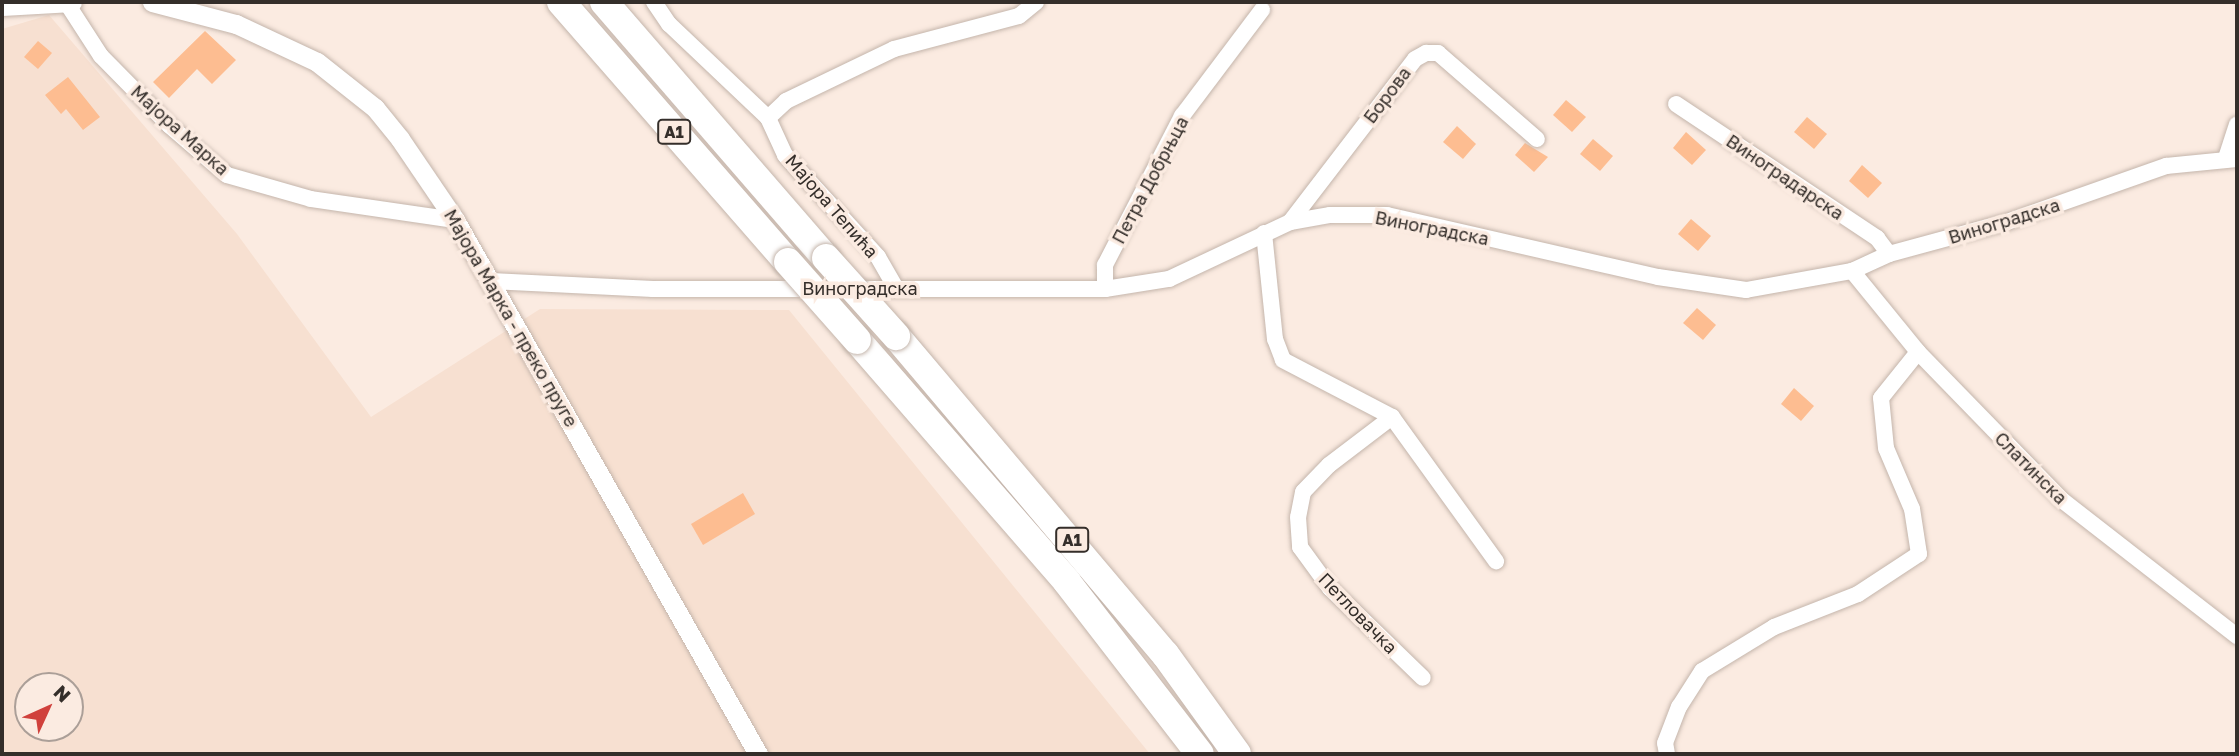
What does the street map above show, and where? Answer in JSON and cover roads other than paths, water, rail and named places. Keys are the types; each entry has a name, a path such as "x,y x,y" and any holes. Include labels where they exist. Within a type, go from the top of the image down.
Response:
{"highway":[{"name":"A1","path":"561,2 1068,582 1200,754"},
{"name":"A1","path":"604,2 896,336 1165,654 1237,754"}],"street":[{"name":"Мајора Марка","path":"66,2 101,56 170,126 227,175 311,199 455,220"},
{"path":"2,6 72,2"},
{"name":"Мајора Марка - преко пруге","path":"152,2 236,24 317,62 375,108 455,220 758,754"},
{"name":"Мајора Тепића","path":"654,2 669,24 768,118 785,155 878,257 896,288"},
{"path":"768,118 786,101 883,54 1019,16 1036,2"},
{"name":"Петра Добрњца","path":"1105,289 1105,265 1182,116 1262,10"},
{"name":"Борова","path":"1290,222 1415,59 1426,53 1438,53 1538,139"},
{"name":"Виноградарска","path":"1676,104 1877,238 1889,254"},
{"path":"2231,158 2237,125"},
{"name":"Виноградска","path":"491,281 653,289 1105,289 1169,279 1290,222 1330,215 1387,215 1658,276 1746,290 1852,271 1889,254 2007,222 2166,166 2231,158"},
{"path":"1264,233 1275,339 1283,360 1392,417 1496,562"},
{"name":"Слатинска","path":"1852,271 1917,352 2062,500 2237,636"},
{"path":"1667,754 1665,743 1679,707 1702,671 1774,627 1858,594 1919,554 1912,509 1886,448 1881,398 1917,352"},
{"name":"Петловачка","path":"1392,417 1329,465 1303,492 1298,517 1300,547 1330,588 1423,678"}]}
